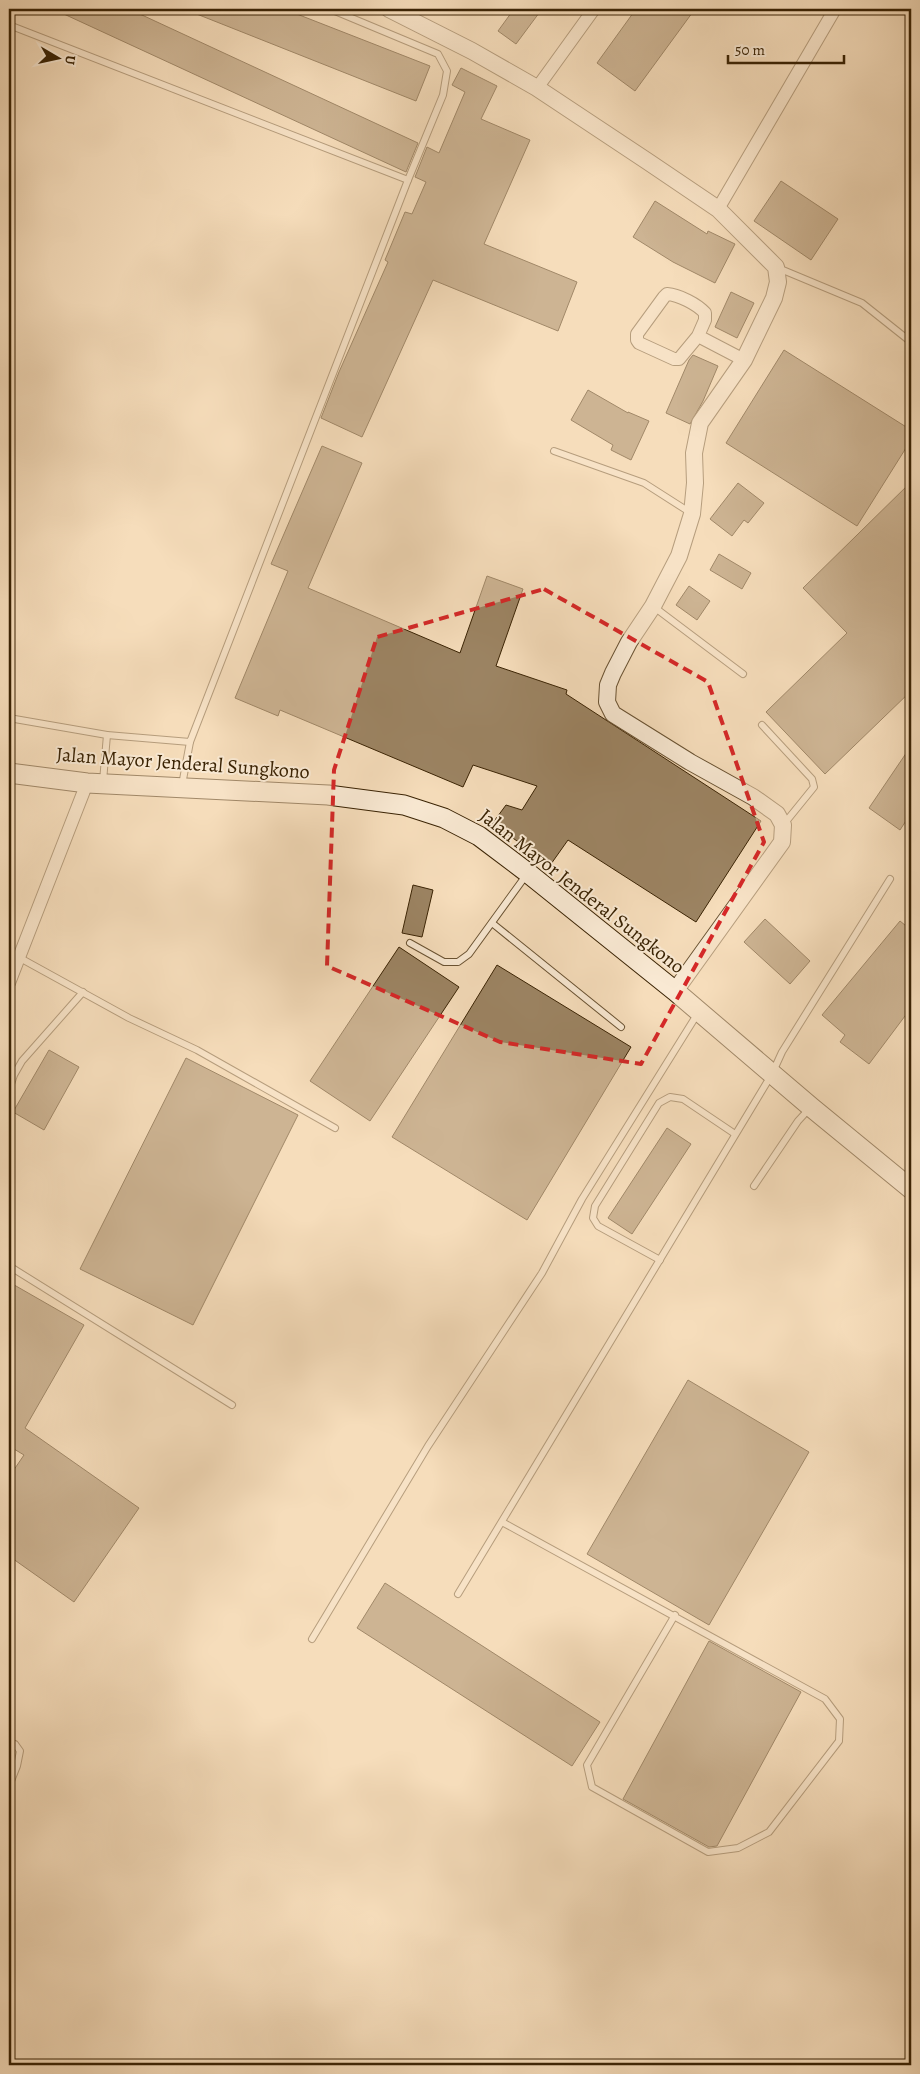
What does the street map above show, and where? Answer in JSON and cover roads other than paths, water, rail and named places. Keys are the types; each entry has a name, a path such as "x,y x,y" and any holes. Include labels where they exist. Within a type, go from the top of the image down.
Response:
{"main road":[{"name":"Jalan Mayor Jenderal Sungkono","path":"9,773 95,783 328,795 404,805 444,818 479,836 528,873 675,991 911,1189"}],"street":[{"path":"389,9 472,51 537,88 718,209 776,267 778,282 774,298 744,360 700,423 694,453 695,483 692,514 679,556 653,606 628,642 608,685 607,702 613,714 690,762 753,797 777,814 783,825 782,842 675,991"},
{"path":"537,88 594,9"},
{"path":"718,209 835,9"},
{"path":"667,294 701,308 705,313 705,320 698,336 683,357 679,359 674,359 636,340 637,334 667,294"},
{"path":"698,336 744,360"},
{"path":"9,983 95,783"}],"lane":[{"path":"182,787 190,742 408,180 443,95 447,71 438,54 330,9"},
{"path":"9,25 408,180"},
{"path":"776,267 862,303 911,342"},
{"path":"554,451 644,483 692,514"},
{"path":"653,606 743,674"},
{"path":"9,718 107,735 190,742"},
{"path":"762,725 812,778 814,787 783,825"},
{"path":"95,783 107,735"},
{"path":"410,943 444,962 458,962 469,954 528,873"},
{"path":"458,1594 772,1074 782,1052 890,879"},
{"path":"492,922 621,1027"},
{"path":"20,958 129,1018 197,1050 335,1128"},
{"path":"9,1090 14,1075 22,1061 83,992"},
{"path":"312,1639 428,1446 542,1273 582,1199 699,1012"},
{"path":"660,1260 598,1226 593,1218 595,1206 658,1102 670,1097 683,1099 736,1134"},
{"path":"754,1186 798,1121 811,1107"},
{"path":"9,1266 232,1405"},
{"path":"502,1522 675,1615 825,1699 840,1719 839,1741 769,1832 738,1848 708,1852 592,1787 587,1765 675,1615"},
{"path":"9,1742 15,1744 20,1752 9,1786"}]}
